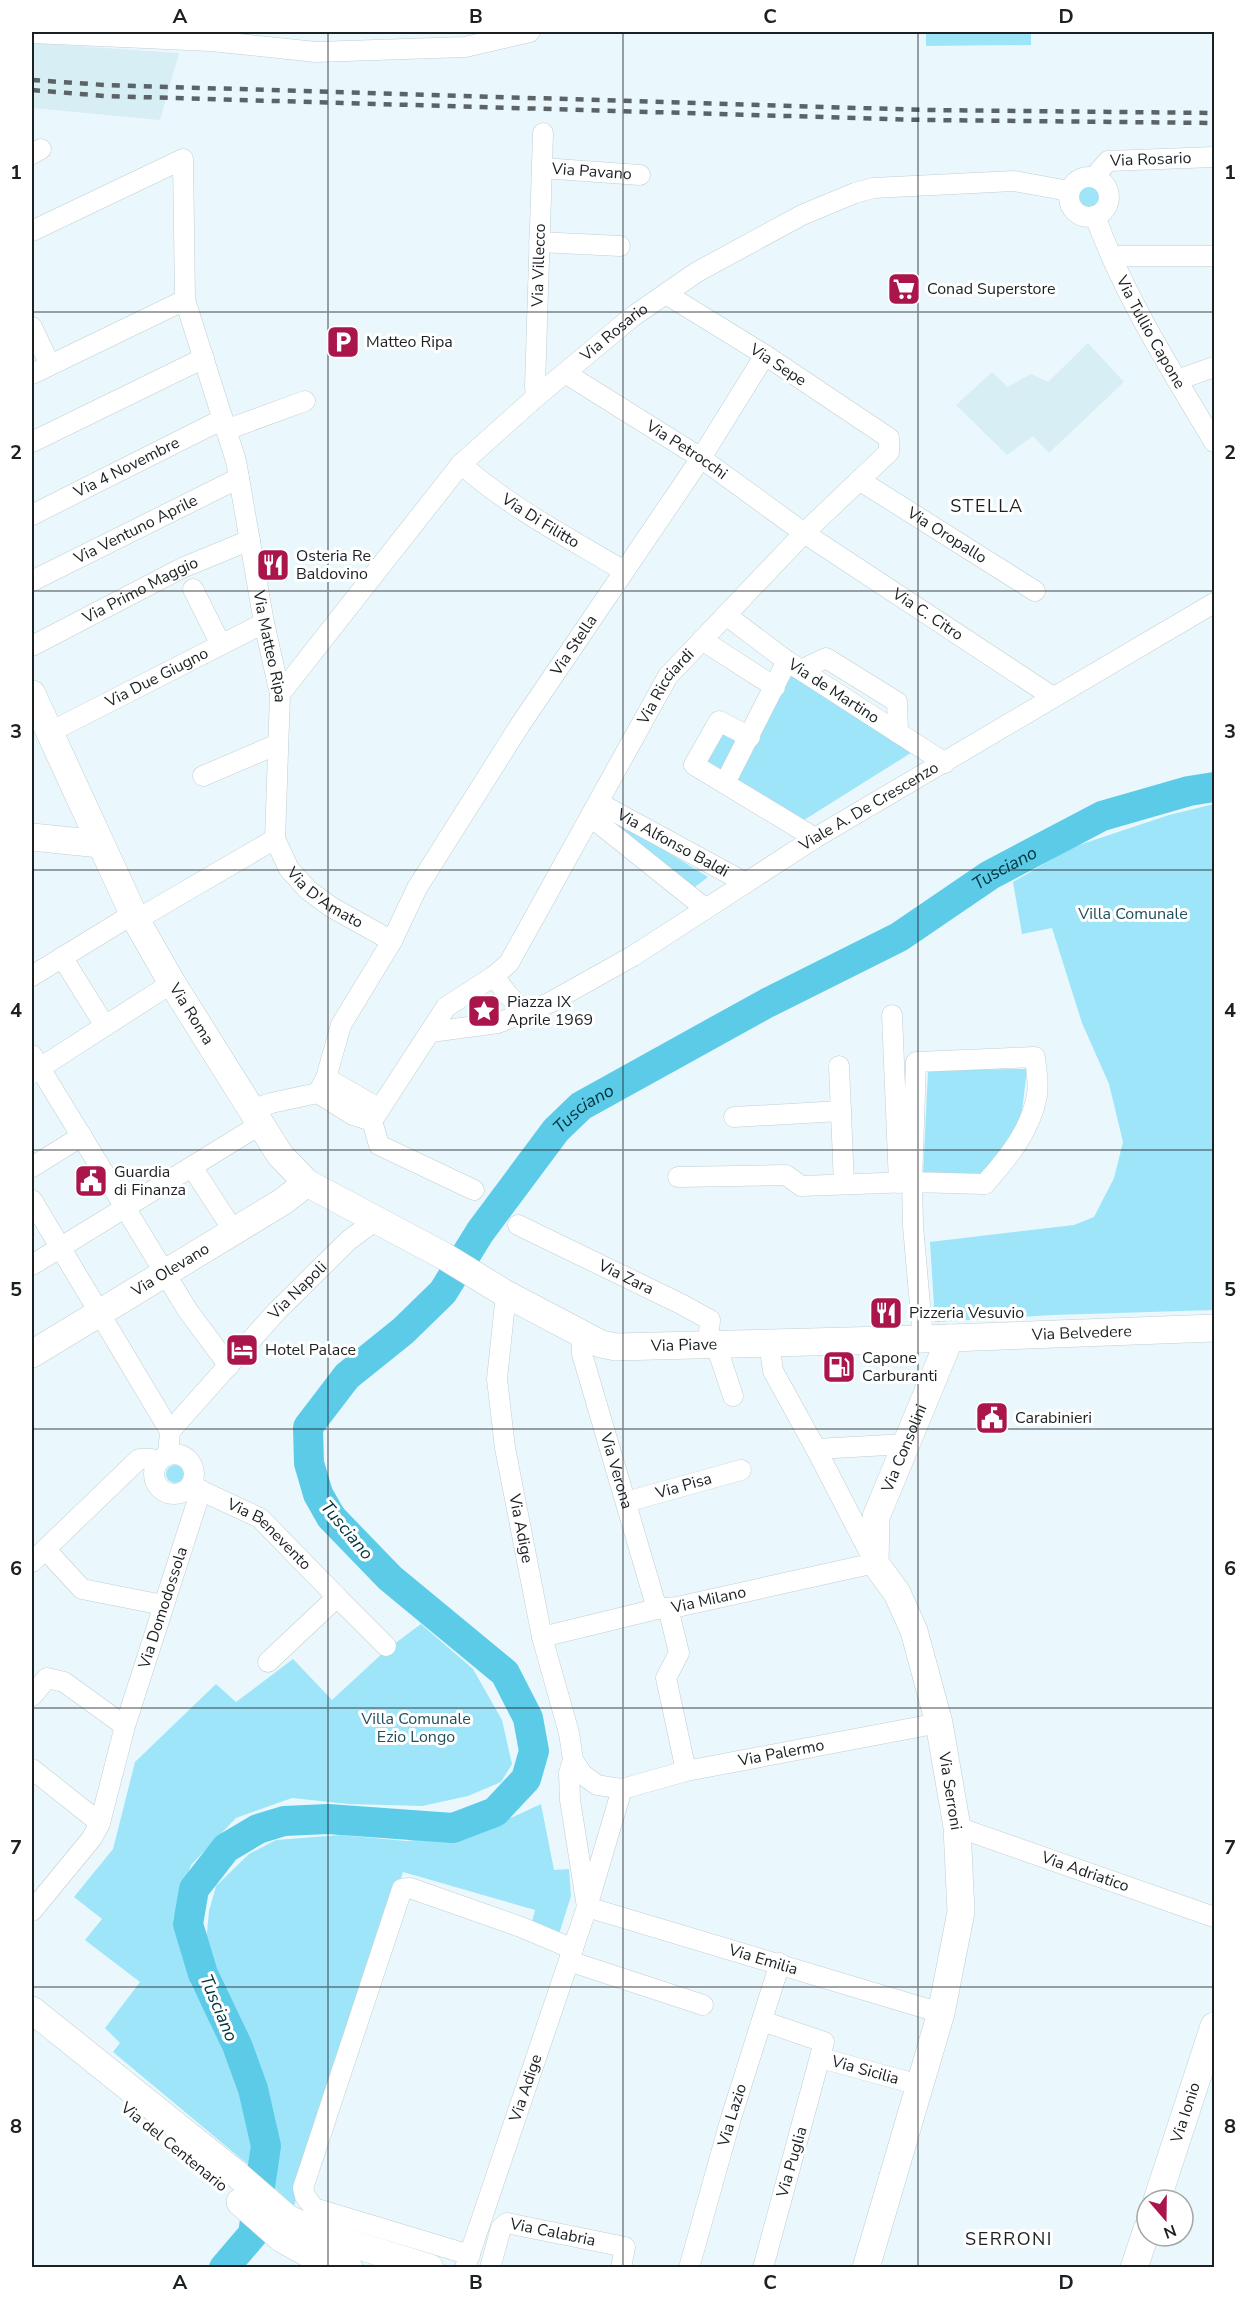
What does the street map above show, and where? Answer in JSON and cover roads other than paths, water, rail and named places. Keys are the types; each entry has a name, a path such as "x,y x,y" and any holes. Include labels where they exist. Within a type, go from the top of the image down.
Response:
{"street":[{"path":"32,33 213,36 328,52 465,47 530,32"},
{"name":"Via Villecco","path":"536,397 543,133"},
{"name":"Via Rosario","path":"1094,177 1108,161 1215,157"},
{"name":"Via Matteo Ripa","path":"32,231 183,159 185,300 225,424 239,478 264,623 280,694 275,839"},
{"name":"Via Pavano","path":"542,168 640,175"},
{"path":"1094,177 1101,180 1107,188 1109,195 1106,207 1095,216 1079,215 1073,210 1068,198 1069,190 1079,178 1094,177"},
{"name":"Via Rosario","path":"280,694 461,464 536,397 632,317 697,272 802,215 873,188 1014,181 1069,190"},
{"name":"Via Tullio Capone","path":"1095,216 1111,256 1177,380 1215,442"},
{"path":"539,242 620,246"},
{"path":"1111,256 1215,256"},
{"name":"Via Sepe","path":"666,294 765,355 889,438"},
{"path":"32,374 185,300"},
{"path":"32,327 50,365"},
{"name":"Via Stella","path":"322,1086 341,1025 392,941 423,879 520,725 701,458 765,355"},
{"path":"32,442 204,358"},
{"path":"1177,380 1215,367"},
{"name":"Via Petrocchi","path":"565,373 701,458 804,532"},
{"name":"Via 4 Novembre","path":"32,515 225,424 305,401"},
{"name":"Via Ricciardi","path":"380,1108 446,1006 494,976 509,963 668,676 804,532 889,452 889,438"},
{"name":"Via Di Filitto","path":"461,464 479,481 624,571"},
{"name":"Via Ventuno Aprile","path":"32,581 239,478"},
{"name":"Via Oropallo","path":"859,480 1035,591"},
{"name":"Via C. Citro","path":"804,532 1053,697"},
{"name":"Via Primo Maggio","path":"32,646 182,568 250,540"},
{"path":"193,589 221,645"},
{"name":"Viale A. De Crescenzo","path":"431,1032 498,1023 549,1003 633,956 815,838 1215,603"},
{"name":"Via de Martino","path":"726,615 794,665 945,763"},
{"name":"Via Due Giugno","path":"50,732 264,623"},
{"path":"702,640 775,687"},
{"path":"725,783 775,687 794,665"},
{"name":"Via Roma","path":"32,694 134,917 172,983 262,1112 280,1155 307,1183 444,1256"},
{"path":"750,737 718,721 694,765 815,838"},
{"path":"203,776 278,744"},
{"name":"Via Alfonso Baldi","path":"595,810 746,883"},
{"name":"Via Alfonso Baldi","path":"595,810 706,909"},
{"path":"32,837 100,844"},
{"path":"32,976 62,957 275,839"},
{"name":"Via D'Amato","path":"275,839 288,868 308,890 331,907 392,941"},
{"path":"62,957 105,1026"},
{"path":"494,976 508,995 527,1013"},
{"path":"172,983 105,1026 34,1066 82,1136 200,1328 229,1366"},
{"path":"892,1015 906,1182 936,1339"},
{"path":"678,1177 786,1175 801,1186 906,1182 985,1184 1005,1161 1026,1129 1037,1094 1035,1057 916,1062 906,1182"},
{"path":"838,1066 843,1184"},
{"path":"32,1265 192,1167 262,1112 322,1086 352,1115 380,1108 379,1145 474,1190"},
{"path":"734,1117 841,1111"},
{"path":"32,1167 82,1136"},
{"path":"192,1167 233,1230"},
{"name":"Via Olevano","path":"32,1354 282,1202 307,1183"},
{"path":"32,1200 170,1431 164,1458 154,1473 156,1484 173,1494 195,1488 194,1473 190,1463 179,1455 164,1458 139,1459 38,1556 82,1589 163,1605"},
{"name":"Via Napoli","path":"170,1431 276,1312 340,1248 376,1220"},
{"name":"Via Zara","path":"518,1225 710,1320 712,1345"},
{"name":"Via Piave","path":"444,1256 498,1289 581,1334 601,1344 616,1347 936,1339"},
{"name":"Via Adige","path":"498,1289 498,1379 505,1448 542,1637 569,1733 573,1760 569,1773 570,1800 587,1907"},
{"name":"Via Belvedere","path":"936,1339 1215,1328"},
{"name":"Via Verona","path":"581,1334 582,1354 626,1503 667,1608 680,1653 666,1678 686,1771"},
{"name":"Via Consolini","path":"875,1563 876,1517 906,1444 936,1339"},
{"name":"Via Serroni","path":"769,1342 773,1371 875,1563 897,1593 914,1631 939,1723 957,1827 961,1912 940,2013 866,2268"},
{"path":"712,1345 733,1396"},
{"path":"816,1449 906,1444"},
{"name":"Via Pisa","path":"626,1503 741,1470"},
{"name":"Via Benevento","path":"195,1488 260,1518 386,1646"},
{"name":"Via Domodossola","path":"32,1911 92,1838 99,1823 195,1488"},
{"name":"Via Milano","path":"542,1637 875,1563"},
{"path":"268,1662 337,1597"},
{"path":"32,1696 47,1678 64,1682 125,1726"},
{"name":"Via Palermo","path":"622,1789 686,1771 939,1723"},
{"path":"573,1760 582,1774 597,1785 622,1789"},
{"path":"32,1769 99,1823"},
{"name":"Via Adige","path":"467,2261 587,1907 622,1789"},
{"name":"Via Adriatico","path":"957,1827 1215,1917"},
{"path":"467,2261 314,2208 305,2196 303,2188 402,1889 410,1888 521,1927 571,1955 703,2006"},
{"name":"Via Emilia","path":"587,1907 780,1963 940,2013"},
{"name":"Via Lazio","path":"689,2268 731,2118 780,1963"},
{"name":"Via del Centenario","path":"32,2010 318,2259 349,2268"},
{"name":"Via Sicilia","path":"762,2021 824,2042 821,2058 919,2085"},
{"name":"Via Ionio","path":"1160,2188 1215,2026"},
{"name":"Via del Centenario","path":"32,2032 232,2183"},
{"name":"Via Puglia","path":"763,2268 821,2058"},
{"name":"Via Calabria","path":"490,2268 501,2228 507,2223 625,2247 621,2268"},
{"path":"285,2229 324,2235 430,2268"},
{"path":"1134,2268 1141,2248"}],"waterway":[{"name":"Tusciano","path":"224,2268 253,2234 266,2146 253,2089 237,2045 203,1974 188,1924 194,1889 226,1848 258,1829 284,1821 328,1819 453,1828 495,1812 526,1779 534,1751 528,1718 505,1673 390,1578 331,1517 318,1494 309,1463 308,1427 347,1376 403,1331 443,1292 480,1232 556,1130 581,1106 767,1003 899,937 990,875 1102,816 1189,791 1214,787"}],"railway":[{"path":"32,80 105,85 925,110 1214,113"},
{"path":"32,90 105,96 924,120 1214,123"}],"place":[{"name":"Conad Superstore","path":"904,289"},
{"name":"Matteo Ripa","path":"343,342"},
{"name":"Osteria Re Baldovino","path":"273,565"},
{"name":"Piazza IX Aprile 1969","path":"484,1011"},
{"name":"Guardia di Finanza","path":"91,1181"},
{"name":"Pizzeria Vesuvio","path":"886,1313"},
{"name":"Hotel Palace","path":"242,1350"},
{"name":"Capone Carburanti","path":"839,1367"},
{"name":"Carabinieri","path":"992,1418"}],"district":[{"name":"STELLA","path":"987,506"},
{"name":"SERRONI","path":"1009,2239"}],"park label":[{"name":"Villa Comunale","path":"1133,914"},
{"name":"Villa Comunale Ezio Longo","path":"416,1728"}]}
